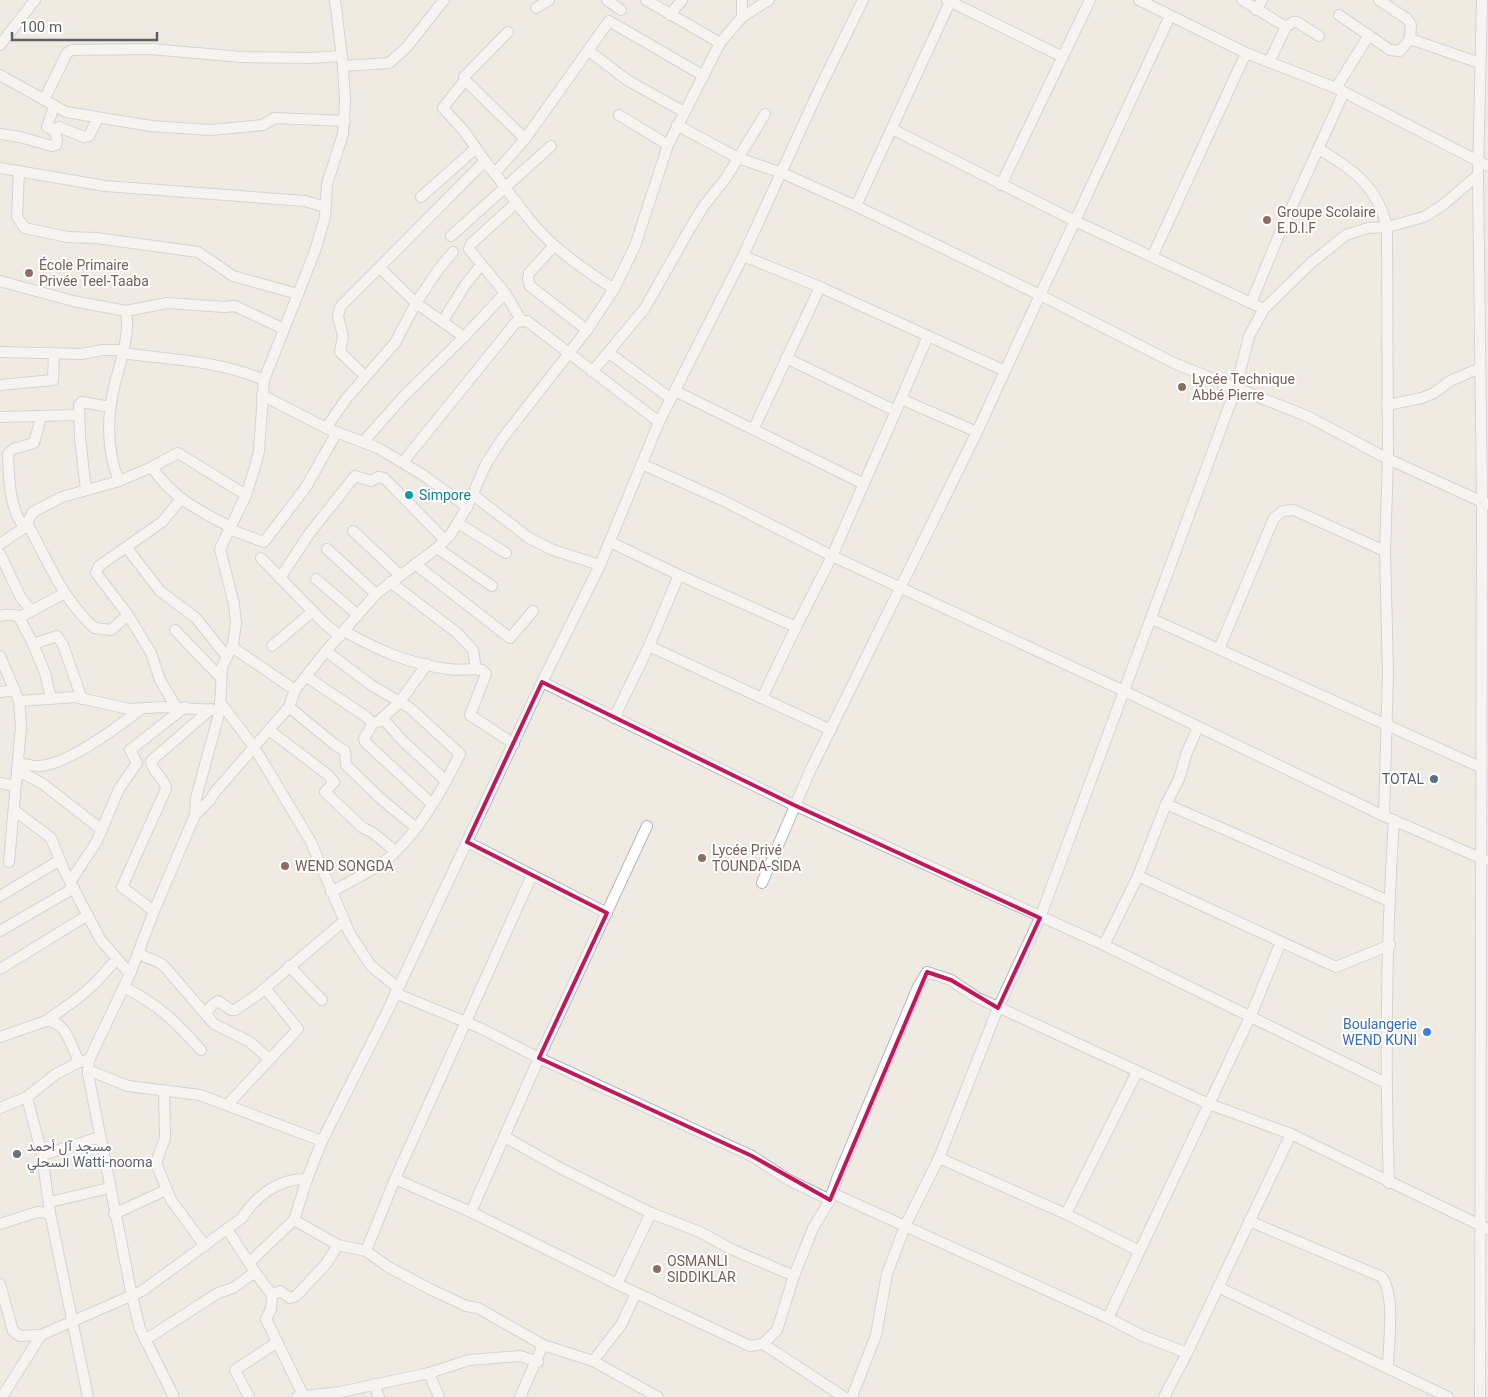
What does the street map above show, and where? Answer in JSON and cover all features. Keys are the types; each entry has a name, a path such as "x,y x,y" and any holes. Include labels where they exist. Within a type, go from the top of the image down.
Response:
{"street":[{"path":"0,45 35,0"},
{"path":"2,1104 27,1097 56,1074 85,1064 130,974 154,911 195,815 196,798 217,707 220,678 232,647 236,624 234,604 219,553 246,495 259,451 264,380 323,228 327,184 337,156 345,121 342,61 335,0"},
{"path":"44,100 66,53 72,50 151,49 241,57 310,58 378,66 389,63 406,48 444,0"},
{"path":"536,8 549,0"},
{"path":"607,0 621,10"},
{"path":"646,0 720,43"},
{"path":"670,14 682,0"},
{"path":"742,0 742,17"},
{"path":"195,815 289,708 295,690 376,594 438,548 458,523 486,464 502,439 586,330 614,288 635,246 668,145 720,43 742,17 769,0"},
{"path":"145,1340 218,1293 233,1288 294,1220 322,1141 600,565 659,422 743,256 818,92 863,0"},
{"path":"1001,185 1090,0"},
{"path":"1242,0 1286,27"},
{"path":"1256,10 1262,0"},
{"path":"1339,15 1395,52 1403,49 1410,39 1412,30 1407,18 1379,0"},
{"path":"1480,1397 1484,1228 1485,859 1480,767 1485,503 1480,368 1478,176 1482,0"},
{"path":"856,206 949,1 1063,57"},
{"path":"1143,1 1246,53 1340,90 1488,166"},
{"path":"762,883 794,805 976,432 1003,370 1170,16"},
{"path":"495,173 525,139 609,21 704,76"},
{"path":"1269,62 1286,27 1293,22 1297,22 1319,36"},
{"path":"508,32 467,73 465,80 443,108 554,246 614,288"},
{"path":"1252,303 1279,234 1319,149 1340,90 1368,35"},
{"path":"1410,39 1480,64"},
{"path":"589,51 627,80 684,112"},
{"path":"1153,256 1246,53"},
{"path":"0,74 66,112 151,126 210,130 262,125 274,118 345,121"},
{"path":"465,80 525,139"},
{"path":"0,134 20,137 52,146 56,145 55,131 48,127 54,106"},
{"path":"592,372 645,308 689,230 738,158 765,114"},
{"path":"619,116 668,145"},
{"path":"55,131 59,127 84,137 89,136 98,118"},
{"path":"677,125 738,158 782,173 856,206 1040,295 1176,364 1309,417 1388,459 1485,503"},
{"path":"892,129 1001,185 1264,309"},
{"path":"451,236 551,146"},
{"path":"422,197 476,148"},
{"path":"1319,149 1356,172 1382,207 1387,227 1388,459 1385,551 1388,673 1384,816"},
{"path":"365,376 342,356 340,352 343,336 338,312 485,161"},
{"path":"0,168 105,186 305,201 325,207"},
{"path":"19,171 17,217 25,228 67,237 96,238 198,252 233,276 298,294"},
{"path":"852,1397 876,1335 887,1274 905,1226 939,1158 998,1008 1040,918 1236,388 1249,336 1264,309 1311,263 1346,235 1368,228 1387,227 1424,217 1443,205 1478,176"},
{"path":"517,202 468,249 506,293 522,320"},
{"path":"554,246 529,274 530,286 586,330"},
{"path":"326,428 365,376 395,342 416,303 438,270 453,252"},
{"path":"743,256 820,287 927,338 1003,370"},
{"path":"443,322 465,285 481,265"},
{"path":"380,268 416,303 464,337"},
{"path":"0,281 73,301 126,311 168,303 235,306 284,329"},
{"path":"754,428 820,287"},
{"path":"364,441 404,396 506,293"},
{"path":"119,481 112,466 109,447 110,406 123,352 127,328 126,311"},
{"path":"403,462 516,322 522,320 527,321 659,422"},
{"path":"762,698 832,556 862,483 896,411 927,338"},
{"path":"0,352 92,354 103,350 123,352 206,362 243,371 264,380"},
{"path":"0,385 53,380 54,353"},
{"path":"609,353 672,395 754,428 862,483"},
{"path":"786,358 896,411"},
{"path":"1388,405 1422,398 1434,393 1450,381 1480,368"},
{"path":"262,394 326,428 364,441 403,462 467,506"},
{"path":"901,399 976,432"},
{"path":"86,490 78,415 79,405 82,402 110,406"},
{"path":"0,417 78,415"},
{"path":"0,449 13,449 34,443 41,417"},
{"path":"152,468 162,484 181,498 230,528 264,542 306,487 337,432"},
{"path":"13,449 8,454 9,481 16,515 26,525 48,560 63,594 95,628 111,630 128,615"},
{"path":"0,544 26,525 33,512 62,496 119,481 152,468 178,453 246,495"},
{"path":"642,464 724,501 832,556 902,586 1384,816 1485,859"},
{"path":"280,578 309,534 355,476 369,481 381,476 384,478 445,540"},
{"path":"472,494 529,538 553,550 600,565"},
{"path":"180,707 160,680 151,653 131,624 128,615 96,573 99,566 162,522 181,498"},
{"path":"1219,649 1274,518 1283,511 1294,510 1385,551"},
{"path":"458,523 506,553"},
{"path":"353,531 400,575"},
{"path":"610,542 796,628"},
{"path":"127,548 160,591 196,618 227,657"},
{"path":"438,548 492,586"},
{"path":"327,549 376,594"},
{"path":"0,554 20,598 32,610"},
{"path":"261,558 313,611 342,633 384,653 404,660 460,671 482,670 486,674 470,715 471,718 514,744"},
{"path":"416,564 510,638 533,611"},
{"path":"614,718 649,646 679,575"},
{"path":"316,579 358,615"},
{"path":"390,582 456,632 473,650 476,669"},
{"path":"20,617 63,594"},
{"path":"272,646 313,611"},
{"path":"0,616 10,613 20,617 45,673 51,699"},
{"path":"1152,619 1480,767"},
{"path":"175,630 220,678"},
{"path":"32,644 57,636 63,645 82,698"},
{"path":"649,646 830,730"},
{"path":"232,647 295,690"},
{"path":"326,651 399,703 410,708 460,753 432,804 395,851 378,866 331,892"},
{"path":"0,656 19,701 21,726 9,862"},
{"path":"427,664 399,703 377,721 364,739 432,804"},
{"path":"307,677 365,716 377,721 446,781"},
{"path":"542,682 794,805 1040,918 1104,945 1251,1015 1386,1083"},
{"path":"0,692 15,690"},
{"path":"19,701 82,698 129,709 217,707 254,747 311,842 344,921 371,966 396,990 752,1156 789,1180 905,1226 1108,1318 1143,1336 1187,1353"},
{"path":"0,931 72,885 102,830 119,789 137,764 130,750 180,707"},
{"path":"154,911 122,887 166,789 166,785 152,768 151,761 217,707"},
{"path":"289,708 334,744 345,750 346,765 381,799 415,827"},
{"path":"18,766 38,766 68,758 120,726 141,709"},
{"path":"1104,945 1138,876 1166,804 1179,779 1187,752 1198,727"},
{"path":"269,730 328,775 334,782 325,792 363,828 372,832 395,851"},
{"path":"18,766 102,830"},
{"path":"0,783 15,786"},
{"path":"1166,804 1389,901"},
{"path":"14,810 51,838 72,885 100,939 130,974"},
{"path":"1389,1182 1386,1083 1390,945 1389,901 1394,820"},
{"path":"471,1212 506,1137 539,1058 647,826"},
{"path":"467,842 607,913"},
{"path":"0,896 60,860"},
{"path":"366,1251 395,1179 532,875"},
{"path":"1138,876 1336,967 1390,945"},
{"path":"0,969 88,915"},
{"path":"206,1014 210,1006 218,1001 231,1010 235,1010 265,988 344,921"},
{"path":"1108,1318 1251,1015 1281,942"},
{"path":"138,952 143,958 157,959 214,1024 250,1042 269,1059"},
{"path":"0,1037 46,1021 91,987 104,975 106,969 117,960"},
{"path":"289,966 322,1000"},
{"path":"395,1179 471,1212 617,1284 750,1346 763,1344 777,1330 794,1276 813,1228 831,1197 918,987 927,972 951,980 976,997 998,1008 1137,1072 1209,1104 1291,1134 1484,1228"},
{"path":"124,987 154,1003 170,1016 201,1050"},
{"path":"228,1104 298,1029 265,988"},
{"path":"46,1021 53,1021 62,1026 85,1064 132,1296 145,1340 174,1397"},
{"path":"85,1064 128,1086 200,1095 322,1141"},
{"path":"1066,1214 1137,1072"},
{"path":"164,1090 164,1138 156,1163 166,1190 204,1246"},
{"path":"27,1097 42,1155 71,1320 88,1397"},
{"path":"1164,1397 1187,1353 1291,1134"},
{"path":"42,1155 100,1136"},
{"path":"506,1137 560,1168 651,1212 700,1232 730,1249 794,1276"},
{"path":"939,1158 1066,1214 1139,1250"},
{"path":"0,1284 2,1298 13,1331 20,1336 41,1335 71,1320 132,1296 228,1229 242,1218 246,1210 275,1186 292,1179 307,1179"},
{"path":"0,1224 109,1188"},
{"path":"114,1214 166,1190"},
{"path":"617,1284 651,1212"},
{"path":"294,1220 338,1245 366,1251 390,1268 466,1306 478,1308 544,1345 593,1361 658,1397"},
{"path":"1249,1221 1382,1277 1387,1285 1390,1298 1388,1368"},
{"path":"228,1229 272,1294 271,1309 266,1319 300,1396 341,1395 374,1384 429,1373 469,1360 520,1356 538,1362"},
{"path":"272,1294 280,1291 290,1298 296,1296 326,1264 338,1245"},
{"path":"1218,1287 1448,1397"},
{"path":"593,1361 620,1325 636,1293"},
{"path":"0,1326 10,1320"},
{"path":"2,1397 41,1335"},
{"path":"249,1397 235,1370 276,1342"},
{"path":"763,1344 844,1397"},
{"path":"520,1397 538,1362 544,1345"},
{"path":"429,1373 439,1397"},
{"path":"374,1384 379,1397"}],"highlighted area":[{"path":"542,682 794,805 1040,918 998,1008 951,980 927,972 830,1200 752,1156 539,1058 607,913 467,842"}],"place":[{"name":"Groupe Scolaire E.D.I.F","path":"1267,220"},
{"name":"École Primaire Privée Teel-Taaba","path":"29,273"},
{"name":"Lycée Technique Abbé Pierre","path":"1182,387"},
{"name":"Simpore","path":"409,495"},
{"name":"TOTAL","path":"1434,779"},
{"name":"Lycée Privé TOUNDA-SIDA","path":"702,858"},
{"name":"WEND SONGDA","path":"285,866"},
{"name":"Boulangerie WEND KUNI","path":"1427,1032"},
{"name":"مسجد آل أحمد السحلي Watti-nooma","path":"17,1154"},
{"name":"OSMANLI SIDDIKLAR","path":"657,1269"}]}
